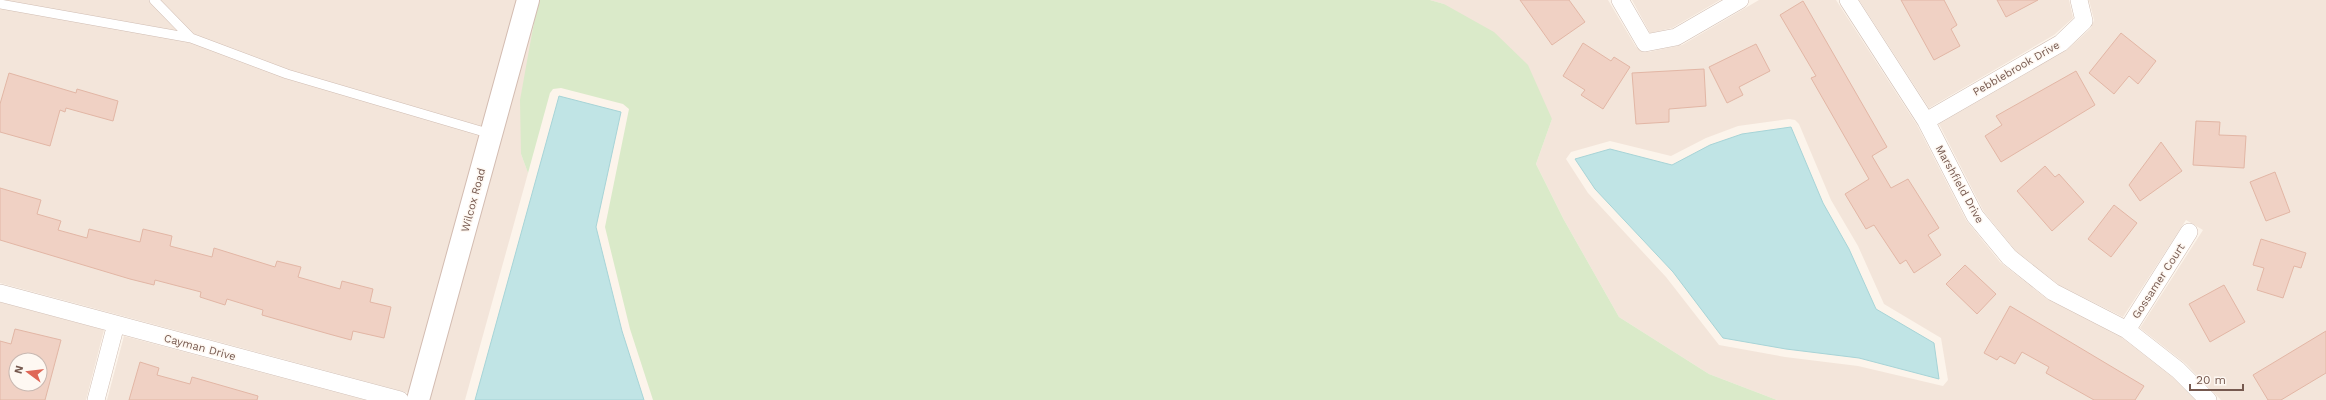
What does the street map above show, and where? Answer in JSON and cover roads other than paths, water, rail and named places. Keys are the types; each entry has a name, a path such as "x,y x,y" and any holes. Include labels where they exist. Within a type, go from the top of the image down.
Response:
{"street":[{"name":"Wilcox Road","path":"418,400 528,0"},
{"path":"1620,0 1645,43 1676,37 1740,0"},
{"name":"Marshfield Drive","path":"1848,0 1926,121 1975,216 2009,257 2053,292 2127,330 2178,370 2208,400"},
{"name":"Pebblebrook Drive","path":"1926,121 2061,43 2084,21 2079,0"},
{"name":"Gossamer Court","path":"2127,330 2189,232"},
{"name":"Cayman Drive","path":"0,293 400,400"},
{"path":"96,400 116,324"}],"lane":[{"path":"154,0 190,38"},
{"path":"0,4 190,38 287,74 491,134"}],"water":[{"path":"559,96 621,112 596,227 622,331 644,400 475,400"},
{"path":"1791,127 1823,203 1849,249 1876,309 1934,343 1939,379 1859,358 1786,349 1723,338 1673,272 1595,189 1575,159 1610,149 1672,165 1710,145 1742,134"}]}
